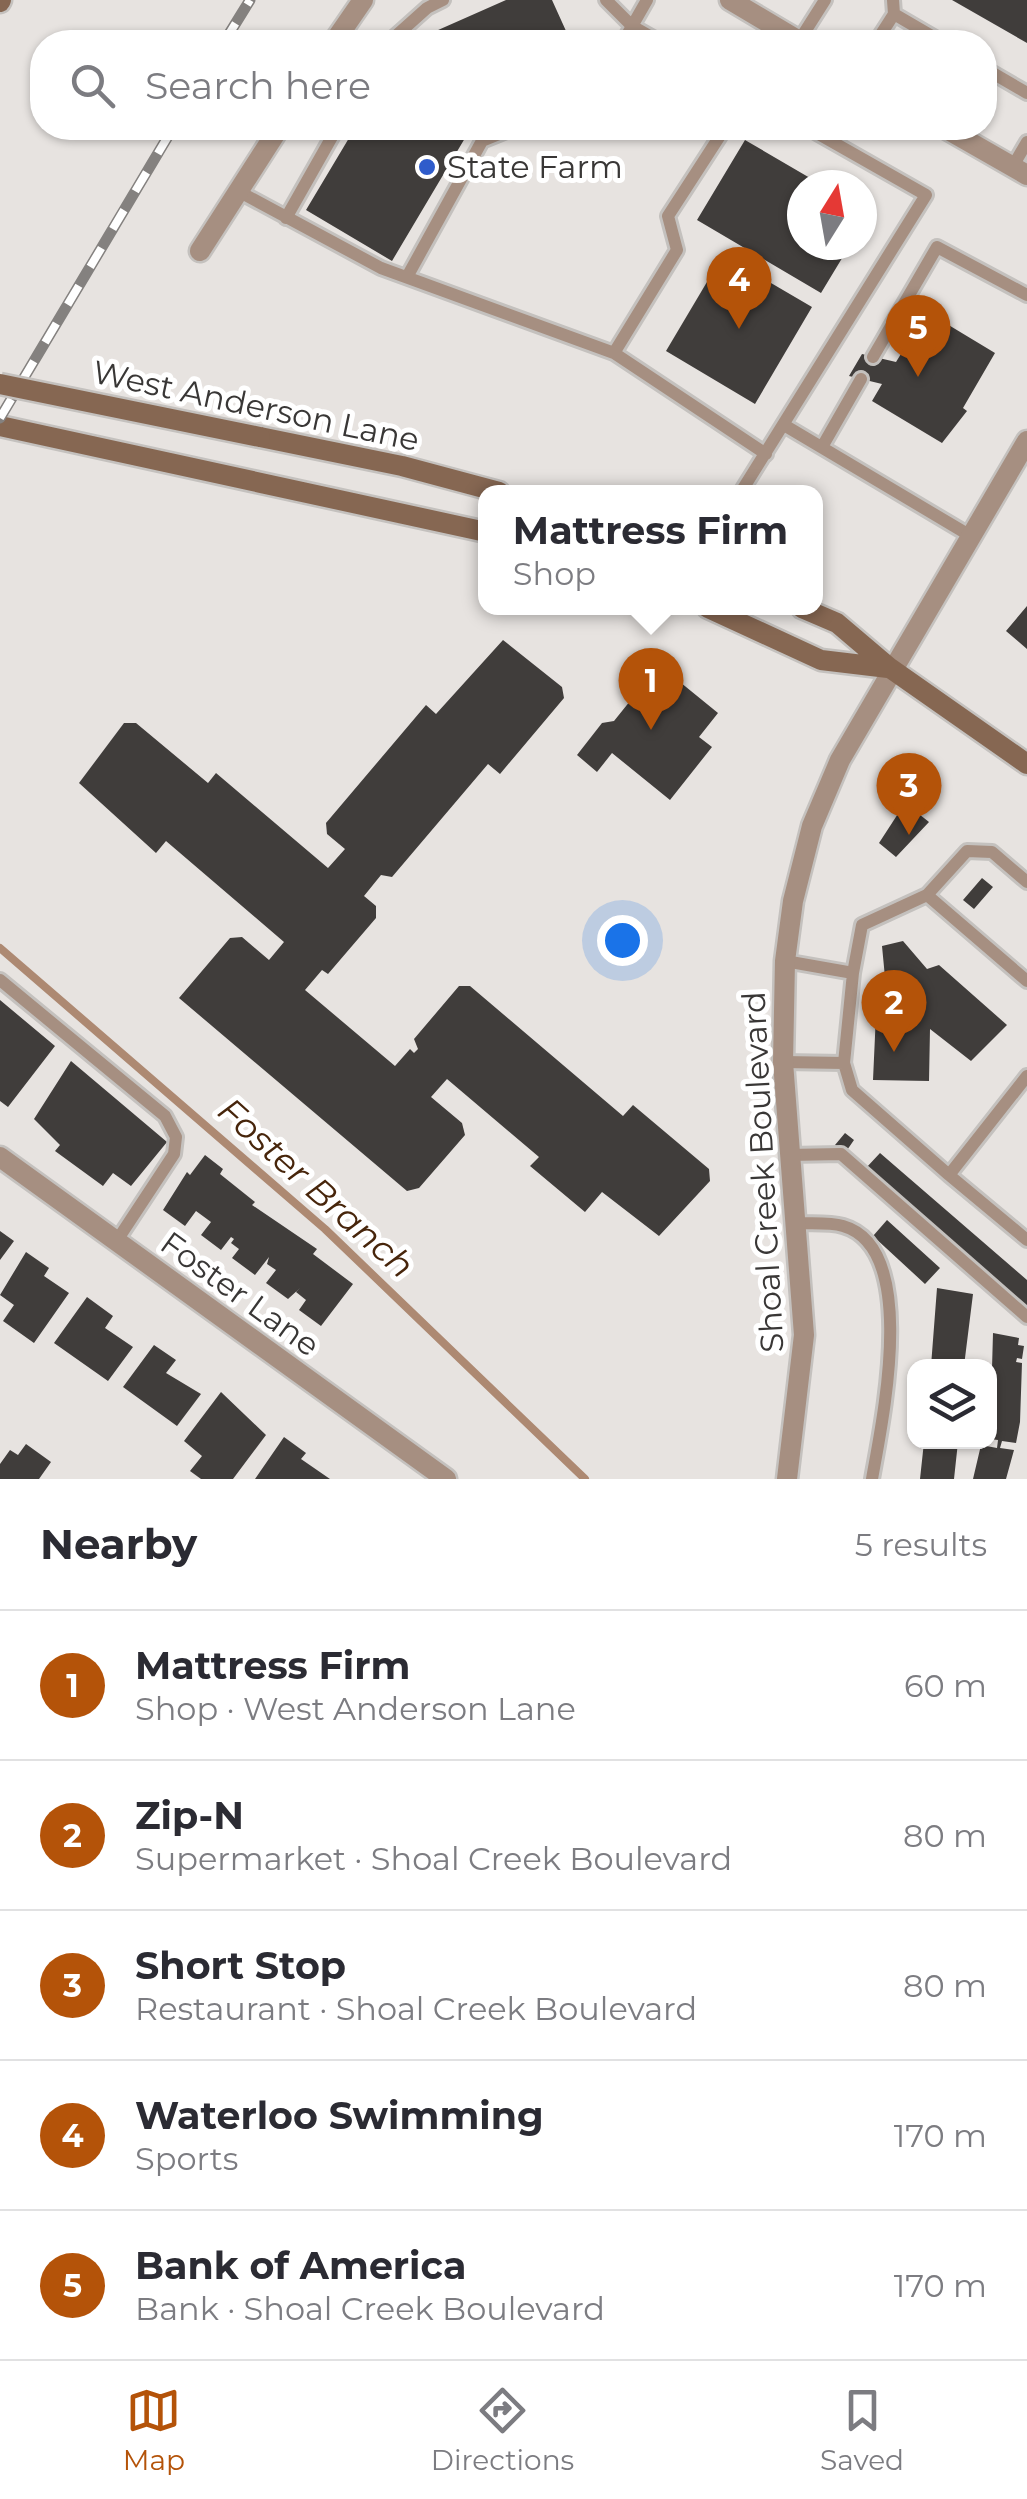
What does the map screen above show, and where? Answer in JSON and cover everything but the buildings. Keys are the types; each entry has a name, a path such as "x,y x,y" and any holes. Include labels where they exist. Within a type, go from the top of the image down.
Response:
{"main road":[{"name":"West Anderson Lane","path":"0,384 402,466 478,486"},
{"path":"0,426 478,530"},
{"path":"723,615 822,660 890,668"},
{"path":"818,615 836,623 890,668 1027,764"}],"street":[{"path":"342,30 362,0"},
{"path":"730,0 776,30"},
{"path":"200,250 271,140"},
{"path":"967,140 1020,171"},
{"name":"Shoal Creek Boulevard","path":"787,1479 804,1335 783,1062 784,962 812,826 840,760 890,668 1027,441"},
{"name":"Foster Lane","path":"0,1157 446,1479"}],"lane":[{"path":"401,30 426,8 443,0"},
{"path":"606,0 639,30"},
{"path":"630,30 647,0"},
{"path":"799,30 824,0"},
{"path":"882,30 894,7 926,30"},
{"path":"997,75 1027,92"},
{"path":"286,218 330,140"},
{"path":"406,277 484,140"},
{"path":"614,353 677,250 668,216 717,140"},
{"path":"746,485 926,195 829,140"},
{"path":"1020,171 1027,142"},
{"path":"238,191 406,277 614,353 766,454"},
{"path":"873,357 936,247 1027,295"},
{"path":"822,447 861,379"},
{"path":"784,424 969,535"},
{"path":"1027,882 992,852 966,850 927,895 862,925 844,1064 852,1090 1027,1240"},
{"path":"927,895 1027,981"},
{"path":"784,962 853,973"},
{"path":"0,980 165,1116 176,1137 174,1154 116,1242"},
{"path":"783,1062 844,1064"},
{"path":"949,1176 1027,1076"},
{"path":"789,1155 841,1154 1027,1316"},
{"path":"796,1223 846,1226 880,1255 886,1282 890,1376 872,1479"}],"waterway":[{"name":"Foster Branch","path":"0,948 325,1229 585,1479"}],"railway":[{"path":"231,30 250,0"},
{"path":"0,418 166,140"}],"place":[{"name":"State Farm","path":"427,167"},
{"name":"Waterloo Swimming","path":"739,329"},
{"name":"Bank of America","path":"918,377"},
{"name":"Mattress Firm","path":"651,730"},
{"name":"Short Stop","path":"909,835"},
{"name":"Zip-N","path":"894,1052"}]}
